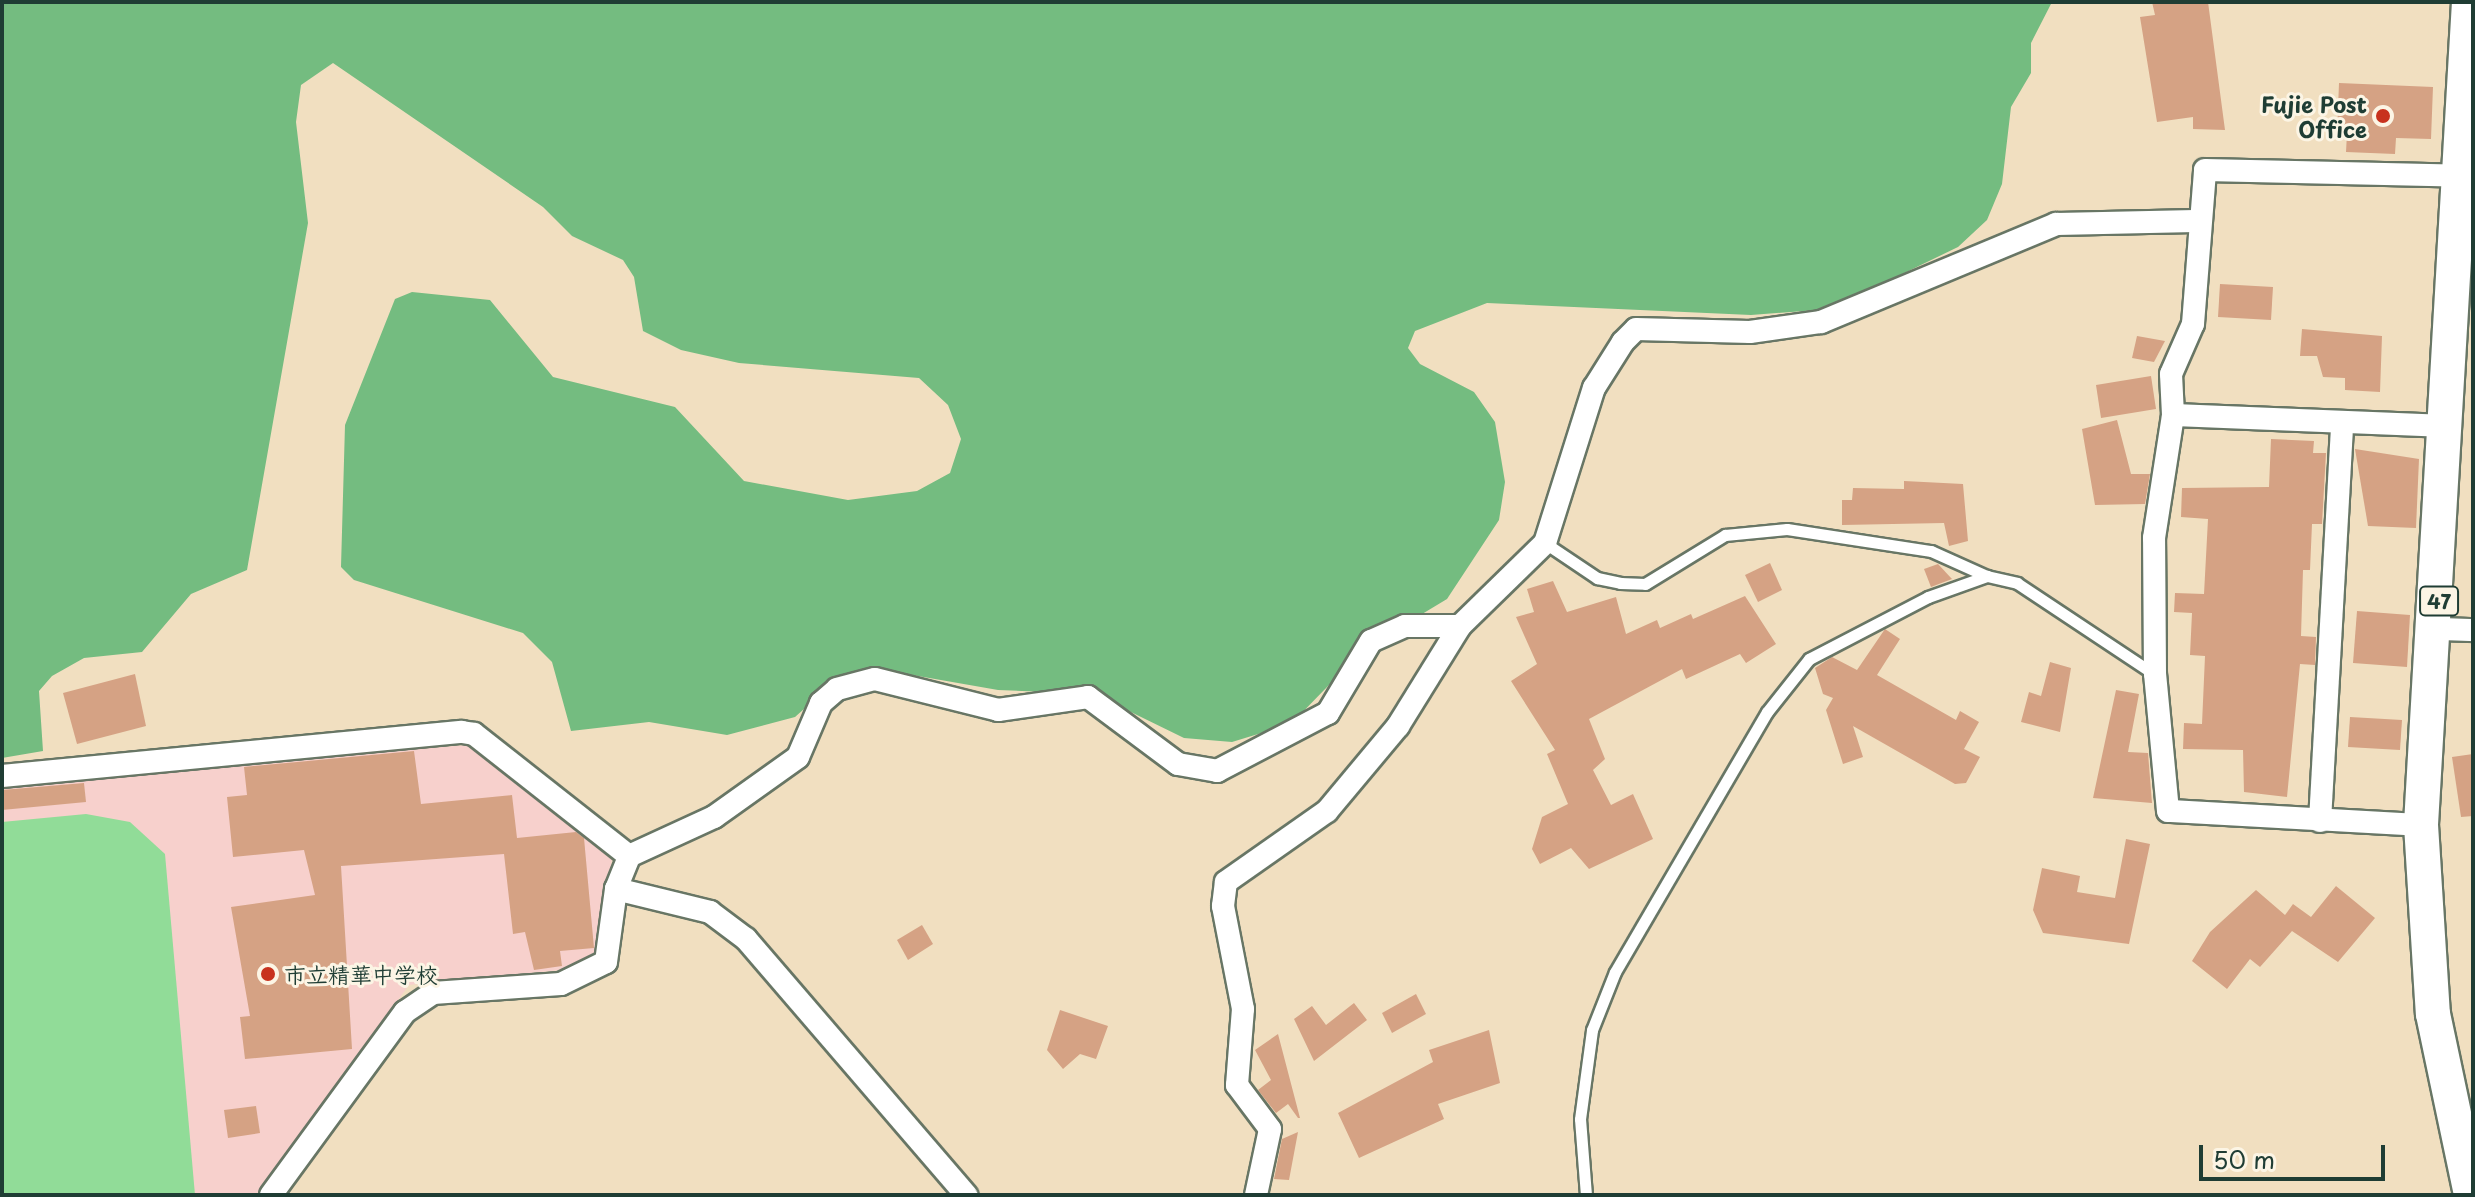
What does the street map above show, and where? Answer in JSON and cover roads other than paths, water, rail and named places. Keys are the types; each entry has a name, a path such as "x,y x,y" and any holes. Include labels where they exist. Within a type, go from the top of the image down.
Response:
{"main road":[{"name":"47","path":"2470,3 2438,629 2421,825 2433,1014 2471,1195"}],"street":[{"path":"2421,825 2168,811 2155,674 2154,538 2173,415 2171,374 2193,324 2196,221 2205,170 2463,176"},
{"path":"1256,1195 1270,1129 1237,1085 1243,1009 1223,906 1226,882 1327,811 1398,726 1460,626 1545,543 1594,388 1636,329 1750,332 1821,322 2056,224 2196,221"},
{"path":"2173,415 2448,426"},
{"path":"2320,821 2342,424"},
{"path":"271,1195 405,1012 433,993 561,984 606,962 616,889 629,856 714,817 798,757 821,703 852,682 875,679 998,710 1088,697 1178,764 1217,771 1328,713 1371,641 1405,626 1460,626"},
{"path":"2438,629 2473,630"},
{"path":"2,776 462,732 474,734 629,856"},
{"path":"616,889 710,912 746,939 966,1195"}],"lane":[{"path":"1545,543 1597,578 1645,584 1725,535 1787,529 1931,551 1987,576 2017,583 2155,674"},
{"path":"1586,1195 1580,1119 1592,1030 1615,972 1767,712 1809,659 1928,597 1987,576"}],"place":[{"name":"Fujie Post Office","path":"2383,116"},
{"name":"市立精華中学校","path":"268,974"}]}
